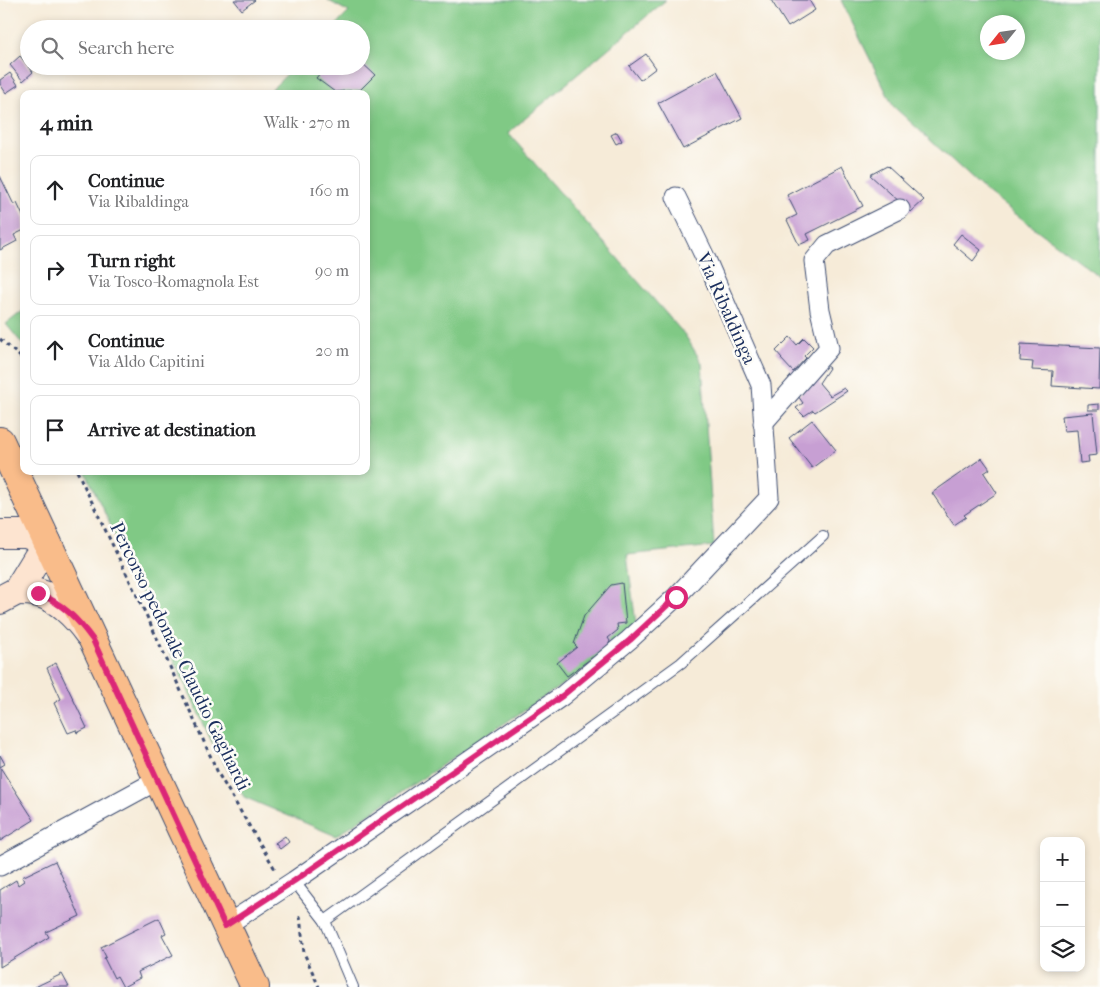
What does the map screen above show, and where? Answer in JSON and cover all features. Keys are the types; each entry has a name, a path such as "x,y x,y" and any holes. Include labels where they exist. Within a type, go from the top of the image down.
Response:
{"main road":[{"path":"0,441 255,987"},
{"path":"0,534 26,534 47,542"},
{"path":"9,595 47,542"},
{"path":"9,595 38,593 51,599 79,620 93,640"}],"street":[{"name":"Via Ribaldinga","path":"225,926 290,884 562,696 630,640 676,597 769,498 761,385 676,197"},
{"path":"764,423 829,348 820,310 814,261 827,245 900,209"},
{"path":"0,866 158,780"}],"lane":[{"path":"325,921 681,663 823,536"},
{"path":"290,884 325,921 353,987"}],"path":[{"path":"0,339 20,355"},
{"name":"Percorso pedonale Claudio Gagliardi","path":"79,475 151,625 219,775 290,884 300,912 304,953 319,987"}],"green space":[{"path":"327,0 666,0 508,133 685,335 702,363 714,546 627,555 636,624 580,673 336,836 244,797 212,742 87,475 370,475 370,90 271,90 286,75 370,75 370,20 341,20 349,12"},
{"path":"841,0 1100,0 1100,277 989,194 893,106"},
{"path":"20,313 20,341 6,324"}],"building":[{"path":"234,0 255,0 242,10"},
{"path":"771,0 809,0 815,10 788,27"},
{"path":"646,54 656,68 640,80 629,66"},
{"path":"20,56 20,75 30,75 23,81 10,65"},
{"path":"370,70 375,75 360,90 332,90 316,78 318,75 370,75"},
{"path":"717,71 742,118 683,149 658,103"},
{"path":"10,73 18,85 6,93 0,84 0,80"},
{"path":"617,132 622,141 616,144 611,135"},
{"path":"842,166 863,206 807,234 810,240 799,245 787,220 797,215 787,195"},
{"path":"887,166 924,200 911,212 870,175"},
{"path":"0,176 14,205 17,203 20,209 20,232 14,235 17,241 0,250"},
{"path":"961,234 981,250 973,261 953,244"},
{"path":"790,337 797,345 804,338 813,347 793,372 776,351"},
{"path":"1021,344 1100,348 1099,389 1052,386 1053,371 1032,370 1033,362 1020,361"},
{"path":"825,365 829,368 819,383 830,396 844,388 847,391 815,412 813,410 804,416 796,408 803,403 798,396"},
{"path":"1099,404 1099,410 1088,410 1088,405"},
{"path":"1093,413 1097,455 1088,456 1089,462 1080,463 1077,430 1064,431 1062,416"},
{"path":"812,420 836,450 812,468 789,438"},
{"path":"982,458 990,469 984,473 997,493 964,515 966,517 954,525 932,493"},
{"path":"622,583 626,623 617,624 618,630 608,638 610,641 608,646 567,676 557,663 577,647 574,644 584,616 611,585"},
{"path":"56,663 87,728 77,733 76,730 68,733 54,703 61,699 47,668"},
{"path":"0,755 5,764 0,767"},
{"path":"0,767 34,820 0,841"},
{"path":"285,836 289,842 280,849 275,843"},
{"path":"55,861 80,916 46,932 49,937 0,967 0,890 16,880 18,885 24,881 22,877"},
{"path":"159,918 166,933 162,935 173,955 138,972 140,978 123,987 117,976 114,978 101,947"},
{"path":"62,974 69,987 35,987"}],"route":[{"path":"38,593 51,599 79,620 93,640 225,926 294,881 562,696 630,640 676,597"}]}
